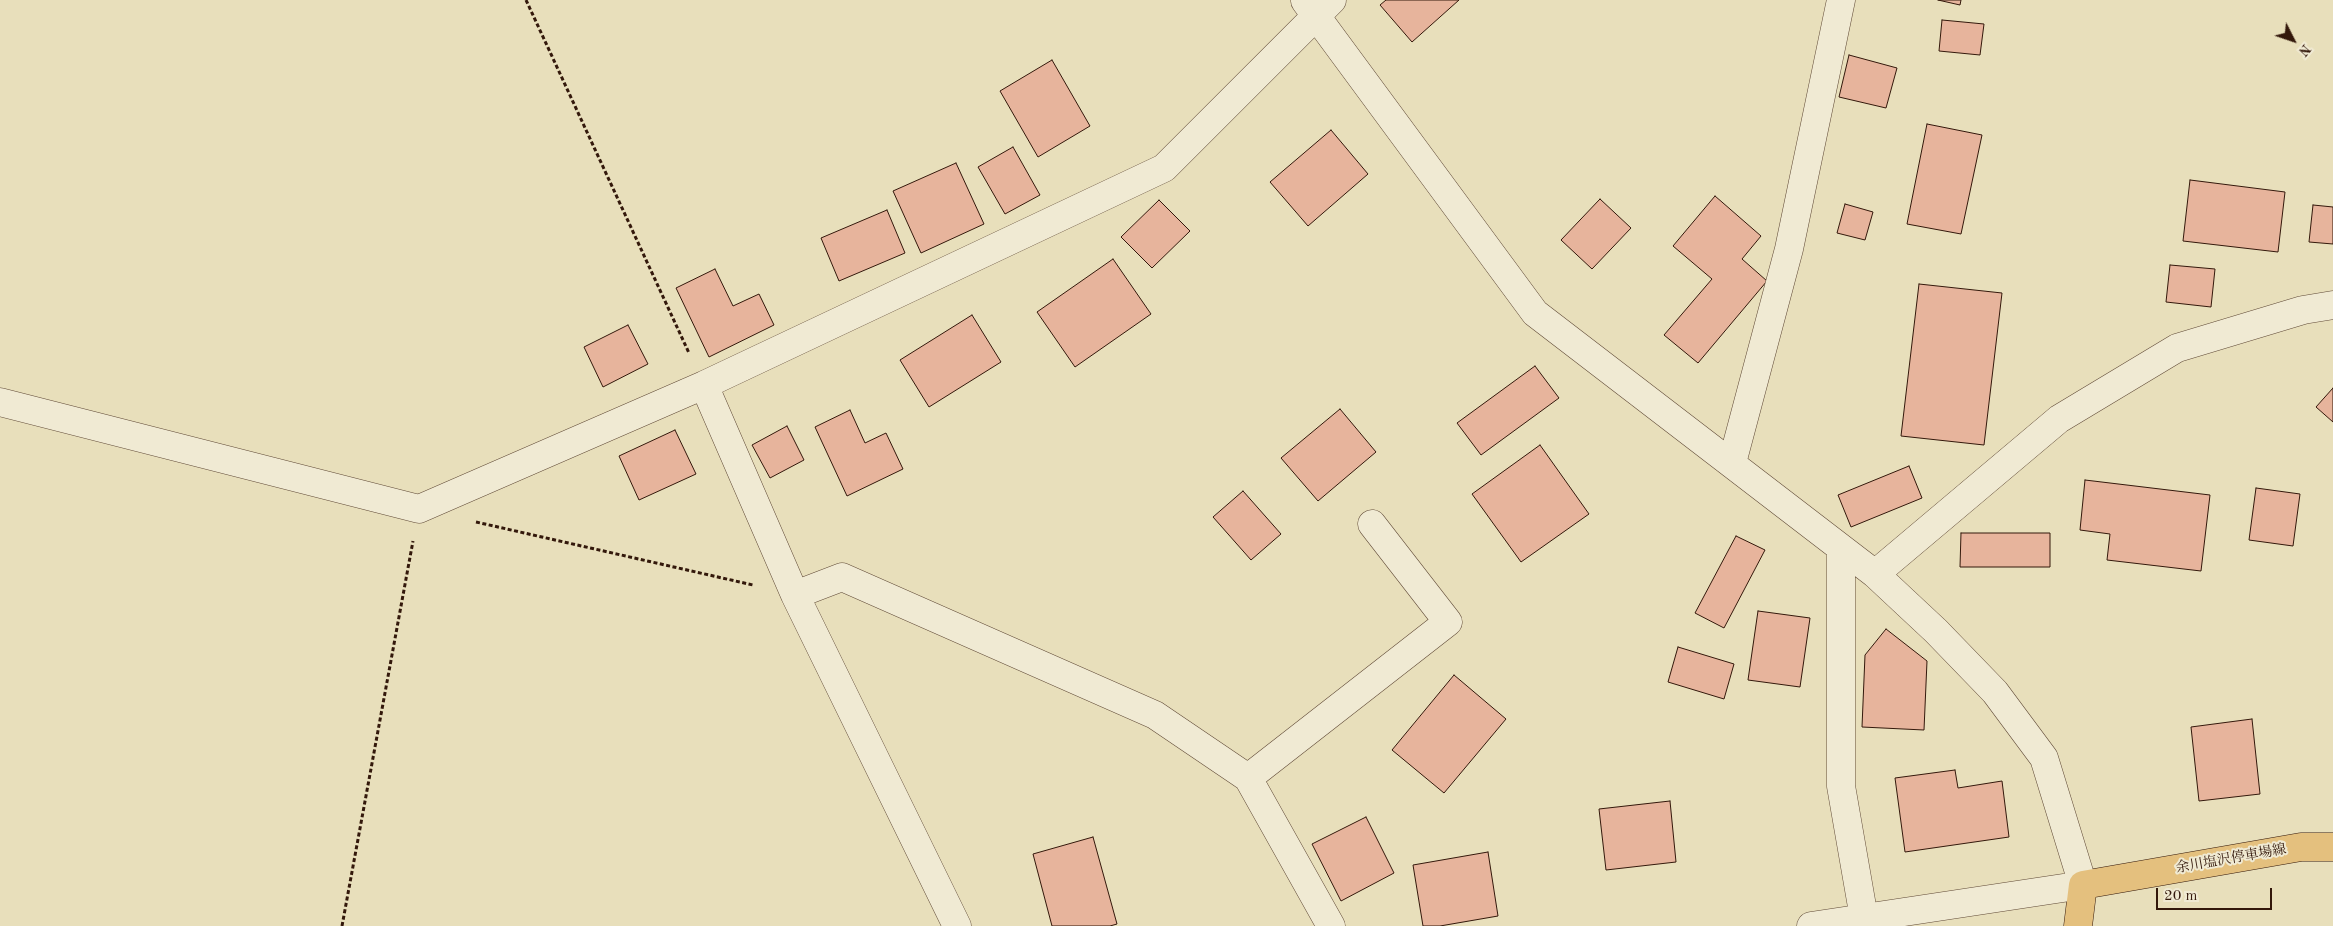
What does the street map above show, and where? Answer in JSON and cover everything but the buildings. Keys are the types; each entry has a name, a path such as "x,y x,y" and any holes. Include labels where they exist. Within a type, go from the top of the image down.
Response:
{"main road":[{"name":"余川塩沢停車場線","path":"2083,884 2301,848 2333,847"},
{"path":"2078,926 2083,884"}],"street":[{"path":"1732,463 1789,249 1841,0"},
{"path":"0,402 419,509 704,385 1164,168 1317,5 1535,313 1875,574 1936,631 1995,692 2044,758 2083,884 1812,926"},
{"path":"1875,574 2059,419 2177,348 2303,310 2333,305"},
{"path":"704,385 795,595 957,926"},
{"path":"1248,778 1448,622 1372,524"},
{"path":"1841,549 1841,786 1864,918"},
{"path":"795,595 842,577 1155,714 1248,778 1331,926"}],"path":[{"path":"526,0 704,385"},
{"path":"342,926 419,509 795,595"}]}
